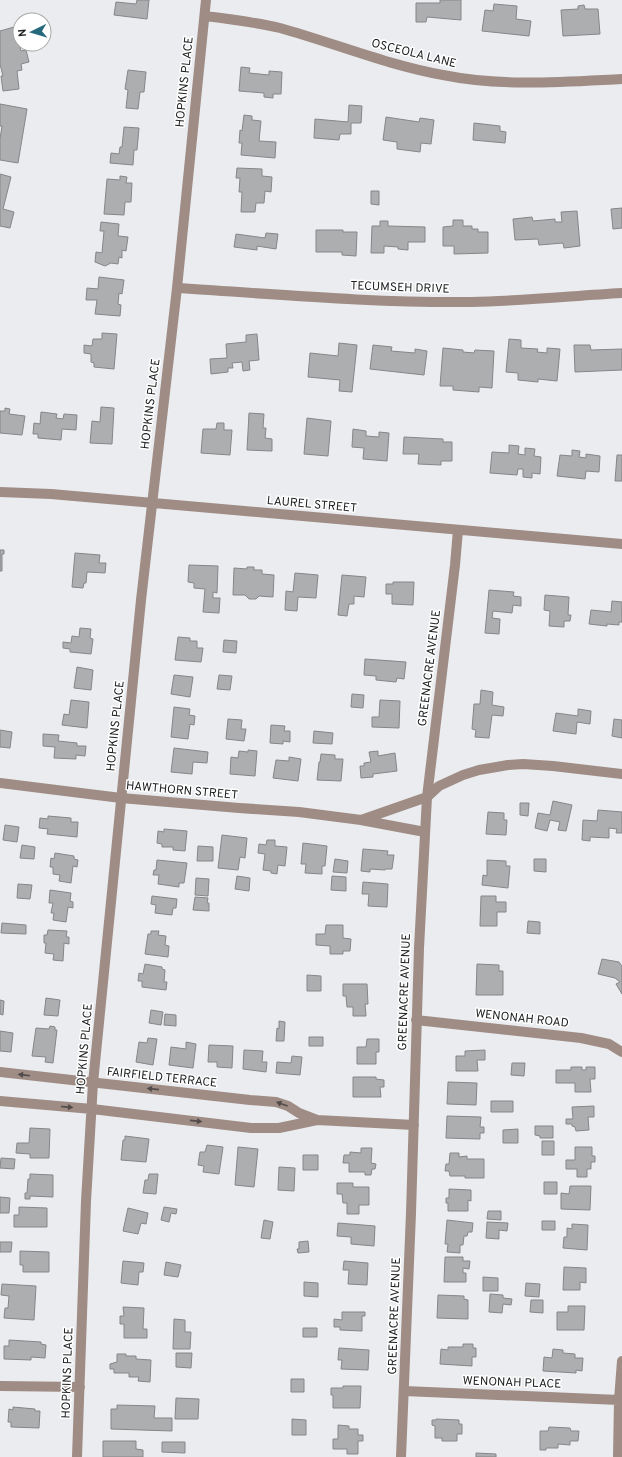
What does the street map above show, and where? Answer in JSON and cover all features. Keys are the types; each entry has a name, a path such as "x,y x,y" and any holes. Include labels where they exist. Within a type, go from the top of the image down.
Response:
{"street":[{"name":"HOPKINS PLACE","path":"77,1457 86,1201 94,1083 121,798 152,503 177,288 206,0"},
{"name":"OSCEOLA LANE","path":"204,16 278,28 414,69 443,76 471,80 557,83 622,80"},
{"name":"TECUMSEH DRIVE","path":"177,288 412,301 470,302 622,293"},
{"name":"LAUREL STREET","path":"0,492 51,494 622,544"},
{"name":"GREENACRE AVENUE","path":"401,1457 424,832 458,530"},
{"name":"HAWTHORN STREET","path":"361,820 427,797 439,786 463,775 479,770 523,764 622,774"},
{"name":"HAWTHORN STREET","path":"0,783 121,798 299,812 361,820 424,832"},
{"name":"WENONAH ROAD","path":"416,1020 581,1038 609,1044 622,1052"},
{"name":"FAIRFIELD TERRACE","path":"0,1072 276,1102 317,1120"},
{"name":"FAIRFIELD TERRACE","path":"0,1101 92,1109 251,1128 279,1128 317,1120 414,1125"},
{"path":"618,1457 619,1400 622,1361"},
{"path":"0,1386 80,1387"},
{"name":"WENONAH PLACE","path":"404,1391 619,1400"}],"building":[{"path":"137,0 149,0 147,19 114,15 116,2 136,4"},
{"path":"440,0 461,0 461,20 427,17 426,22 416,22 416,3 440,3"},
{"path":"494,4 517,6 516,19 531,21 529,36 482,31 485,10 493,11"},
{"path":"584,5 585,9 598,9 600,34 563,36 561,10 578,9 578,6"},
{"path":"12,28 12,52 26,52 29,62 21,64 22,70 17,71 19,89 3,91 1,76 3,76 0,64 0,31"},
{"path":"241,67 250,68 249,73 269,75 269,71 282,72 281,94 273,94 273,98 264,97 264,93 239,91"},
{"path":"128,70 146,72 144,92 140,92 138,109 126,108 128,90 125,89"},
{"path":"0,104 27,109 18,163 0,160 0,139 2,126 0,126"},
{"path":"349,105 362,106 361,123 351,123 351,134 340,134 339,140 314,138 315,119 348,122"},
{"path":"244,115 252,116 252,120 261,121 259,141 276,142 275,158 241,155 242,143 239,143 240,130 242,131"},
{"path":"386,117 419,122 420,118 434,120 431,144 421,143 420,152 397,149 397,142 383,140"},
{"path":"474,123 500,126 500,131 506,132 505,143 473,140"},
{"path":"124,127 139,128 137,150 134,150 133,165 110,163 111,153 119,154 120,147 122,147"},
{"path":"237,168 262,169 262,176 272,177 271,192 265,191 264,203 256,203 255,212 241,212 242,192 239,192 240,178 236,178"},
{"path":"0,174 11,177 3,209 14,212 10,228 0,226"},
{"path":"120,176 127,177 126,183 132,183 131,202 125,202 124,215 104,214 107,179 120,180"},
{"path":"371,191 379,191 379,205 371,204"},
{"path":"622,208 622,228 613,229 611,209"},
{"path":"577,211 580,246 564,248 563,243 539,245 538,239 515,240 513,219 532,217 533,221 555,219 555,222 562,222 561,212"},
{"path":"453,220 463,220 463,226 472,226 472,229 478,229 478,232 488,232 488,253 454,254 454,246 443,246 443,227 453,226"},
{"path":"380,221 388,221 388,226 425,227 425,242 408,242 408,250 398,249 398,247 384,246 384,253 371,253 372,226 380,226"},
{"path":"101,222 119,224 118,236 128,237 126,251 122,250 122,258 119,257 118,264 111,263 105,266 95,262 96,252 102,253 104,231 100,231"},
{"path":"316,230 343,230 343,232 357,232 356,256 342,255 342,252 316,252"},
{"path":"266,233 278,234 276,249 257,246 257,250 234,247 236,234 265,238"},
{"path":"99,277 124,280 122,294 119,293 118,304 121,305 120,316 95,314 97,300 86,300 87,288 98,289"},
{"path":"102,333 117,334 114,369 94,367 94,363 91,362 91,354 84,353 84,345 92,346 93,339 102,339"},
{"path":"257,334 259,360 249,361 250,370 243,371 242,362 232,363 233,368 228,368 228,372 211,374 210,359 227,358 226,344 246,342 246,335"},
{"path":"509,339 521,340 521,348 538,349 537,352 547,353 547,348 560,349 557,381 538,379 538,382 518,380 518,373 506,372"},
{"path":"339,343 357,345 352,392 339,391 340,380 308,377 310,353 338,356"},
{"path":"373,345 392,347 391,351 415,353 415,349 427,351 424,375 370,369"},
{"path":"574,345 590,345 591,350 622,349 622,370 575,372"},
{"path":"443,348 463,350 463,352 474,353 475,350 494,351 492,388 479,387 479,392 453,390 453,386 440,386"},
{"path":"101,407 114,408 112,444 90,443 92,421 100,422"},
{"path":"5,408 10,409 9,414 25,416 22,435 0,433 0,411 5,411"},
{"path":"41,412 57,414 56,418 63,419 64,414 77,415 76,430 62,429 61,440 38,438 38,434 33,434 34,423 40,424"},
{"path":"249,413 264,414 263,428 266,428 265,438 272,439 272,451 247,450"},
{"path":"307,418 331,421 328,456 304,454"},
{"path":"217,423 224,423 224,430 232,430 230,455 201,453 203,429 216,429"},
{"path":"353,429 366,431 366,436 379,437 379,432 389,433 387,461 363,459 364,448 352,447"},
{"path":"404,437 443,439 443,442 452,442 452,461 441,461 441,465 418,464 419,454 403,454"},
{"path":"509,445 519,446 518,454 525,455 525,448 535,449 534,456 541,457 540,474 532,473 532,478 523,477 523,469 518,469 517,475 490,473 492,452 509,453"},
{"path":"572,450 580,451 579,457 586,458 586,454 600,456 599,472 586,471 585,479 557,476 560,455 572,456"},
{"path":"617,455 622,455 622,481 615,481"},
{"path":"0,550 4,550 4,554 2,554 2,571 0,571"},
{"path":"75,553 100,555 99,563 106,563 105,573 87,572 86,583 84,583 83,588 72,587"},
{"path":"189,565 218,566 217,593 213,592 213,598 220,598 219,613 203,612 205,589 194,588 194,583 188,582"},
{"path":"247,567 254,567 254,570 262,570 262,574 274,575 273,597 259,596 256,599 249,599 245,595 233,595 234,568 247,569"},
{"path":"295,573 318,575 316,598 298,597 297,611 285,610 286,591 293,592"},
{"path":"342,575 366,577 364,597 354,596 354,604 349,604 347,616 338,615"},
{"path":"393,582 414,582 413,605 392,604 392,594 386,594 386,584 393,584"},
{"path":"489,590 514,592 513,596 521,597 521,606 513,605 512,613 493,611 492,618 500,619 499,634 485,633"},
{"path":"545,595 569,597 568,615 571,615 570,621 564,621 564,627 549,626 550,611 544,610"},
{"path":"612,601 622,602 622,622 619,622 619,625 607,624 607,626 589,624 591,610 611,612"},
{"path":"80,628 91,629 90,638 93,639 91,654 70,652 70,649 63,648 63,642 71,643 72,636 79,637"},
{"path":"178,637 190,638 190,641 197,641 197,648 203,648 201,662 175,660"},
{"path":"224,640 237,641 236,653 223,652"},
{"path":"365,659 406,662 404,679 397,678 396,682 376,680 376,676 364,675"},
{"path":"77,667 93,670 91,690 74,688"},
{"path":"174,675 193,677 190,697 171,694"},
{"path":"219,675 232,676 230,690 217,689"},
{"path":"481,690 493,692 492,705 504,707 503,716 492,715 489,738 475,737 476,730 472,729 474,704 480,704"},
{"path":"352,694 364,695 363,708 351,707"},
{"path":"71,700 89,702 87,728 62,725 64,714 69,715"},
{"path":"380,700 400,701 399,728 372,727 372,717 379,717"},
{"path":"174,707 190,709 189,715 195,716 194,725 190,724 188,739 171,737"},
{"path":"578,709 591,711 590,724 577,722 576,734 553,731 556,713 578,716"},
{"path":"228,719 242,720 241,729 246,729 244,741 226,739"},
{"path":"614,719 622,720 622,738 612,736"},
{"path":"271,725 285,726 284,731 290,731 290,742 283,741 283,744 270,743"},
{"path":"0,730 12,732 10,748 0,747"},
{"path":"314,731 333,733 332,744 313,743"},
{"path":"43,734 59,735 58,741 77,743 77,746 86,746 85,756 76,755 76,759 54,758 55,747 43,746"},
{"path":"174,748 208,752 207,763 193,762 192,774 171,772"},
{"path":"248,750 257,751 255,776 230,774 231,757 238,758 239,751 248,752"},
{"path":"378,751 378,756 395,753 397,771 373,774 373,777 361,778 360,766 364,766 364,763 371,762 369,752"},
{"path":"321,754 335,755 335,759 343,759 341,781 317,780"},
{"path":"289,757 301,759 298,781 273,778 276,760 289,761"},
{"path":"553,801 572,805 566,831 558,830 560,822 550,820 547,831 535,828 538,813 550,815"},
{"path":"520,803 529,803 528,816 520,815"},
{"path":"598,810 622,812 622,833 616,833 617,829 609,828 609,838 590,837 590,841 582,840 583,820 597,821"},
{"path":"488,812 504,813 504,820 507,820 506,835 486,834"},
{"path":"48,816 71,818 71,822 78,822 77,837 47,834 48,829 39,828 40,818 48,819"},
{"path":"5,825 19,827 17,842 3,840"},
{"path":"164,829 187,831 185,851 173,850 173,847 162,847 162,844 157,843 158,831 164,832"},
{"path":"222,835 247,838 245,858 240,857 238,870 218,868"},
{"path":"267,840 275,840 275,846 287,847 285,866 278,865 277,874 271,873 271,871 263,870 265,854 258,853 259,844 266,845"},
{"path":"303,843 327,846 325,866 322,866 322,874 305,873 306,864 301,864"},
{"path":"22,845 35,847 34,859 20,858"},
{"path":"198,846 213,847 213,861 197,861"},
{"path":"363,849 388,851 387,855 394,855 392,869 370,869 370,872 361,871"},
{"path":"55,853 74,856 74,859 78,860 77,867 73,866 71,883 59,881 60,875 53,874 53,867 50,867 51,858 54,859"},
{"path":"335,859 348,861 347,873 333,872"},
{"path":"534,859 546,859 546,872 534,871"},
{"path":"157,860 187,863 184,883 179,883 179,887 158,884 159,875 153,875 154,870 156,870"},
{"path":"487,860 506,861 506,866 510,866 508,888 482,885 483,875 487,876"},
{"path":"237,876 250,878 249,891 235,889"},
{"path":"332,876 346,877 346,891 331,890"},
{"path":"196,878 209,879 208,896 195,895"},
{"path":"363,882 388,884 387,907 368,906 369,894 362,894"},
{"path":"18,884 32,885 30,899 17,898"},
{"path":"50,890 71,893 70,901 73,902 73,908 68,907 66,922 53,920 54,913 51,913 53,903 49,903"},
{"path":"152,896 177,899 176,908 173,908 172,915 155,913 156,905 151,904"},
{"path":"481,896 496,896 496,902 506,902 506,912 497,912 497,926 480,926"},
{"path":"195,897 208,898 207,903 209,903 209,911 193,910"},
{"path":"528,921 540,922 540,934 527,933"},
{"path":"2,923 26,925 26,934 1,933"},
{"path":"326,925 343,925 343,938 351,939 350,951 343,951 343,954 330,954 330,946 316,945 316,934 325,934"},
{"path":"48,930 67,931 66,937 69,937 69,944 64,943 63,961 53,960 54,954 45,953 46,943 44,943 44,935 47,935"},
{"path":"151,931 159,931 158,935 166,936 165,945 169,946 168,957 145,954 148,934 151,934"},
{"path":"602,959 619,962 622,966 622,994 616,984 620,982 615,978 598,974"},
{"path":"145,964 162,967 162,969 165,970 164,982 167,982 166,990 142,987 142,981 138,981 139,973 143,974"},
{"path":"477,964 499,965 499,971 503,971 503,995 476,995"},
{"path":"307,975 321,976 321,991 307,991"},
{"path":"343,984 367,984 368,1004 365,1004 366,1016 353,1016 353,1007 347,1007 346,996 343,996"},
{"path":"46,998 60,1000 58,1016 44,1015"},
{"path":"0,1000 4,1001 3,1015 0,1014"},
{"path":"151,1010 163,1012 161,1025 149,1023"},
{"path":"165,1014 176,1015 176,1026 164,1025"},
{"path":"279,1021 285,1022 284,1041 276,1041"},
{"path":"50,1026 55,1027 55,1030 57,1030 53,1063 45,1062 46,1057 32,1056 36,1028 49,1029"},
{"path":"0,1031 13,1033 11,1052 0,1051"},
{"path":"309,1037 323,1037 323,1046 309,1046"},
{"path":"148,1038 157,1039 153,1065 136,1062 139,1042 147,1043"},
{"path":"367,1039 379,1039 379,1052 376,1052 376,1064 357,1064 357,1047 366,1047"},
{"path":"186,1042 196,1044 193,1068 169,1065 171,1047 186,1049"},
{"path":"209,1045 233,1046 232,1068 217,1067 217,1062 208,1062"},
{"path":"244,1050 263,1051 262,1062 267,1062 266,1072 243,1069"},
{"path":"485,1050 485,1060 477,1060 478,1071 456,1071 456,1056 465,1056 465,1051"},
{"path":"292,1056 302,1057 300,1075 276,1073 277,1062 291,1063"},
{"path":"512,1063 525,1063 524,1076 511,1075"},
{"path":"571,1067 582,1067 582,1070 586,1070 586,1067 595,1067 595,1079 590,1079 591,1092 575,1092 575,1083 556,1083 556,1070 571,1070"},
{"path":"353,1077 376,1077 376,1079 384,1080 384,1087 380,1087 381,1097 353,1097"},
{"path":"448,1082 477,1083 476,1105 447,1104"},
{"path":"491,1101 513,1101 513,1112 491,1112"},
{"path":"594,1106 594,1117 588,1117 589,1130 576,1131 572,1124 566,1124 566,1119 573,1119 572,1107"},
{"path":"447,1116 481,1117 480,1127 484,1127 484,1133 480,1133 480,1139 446,1138"},
{"path":"535,1126 553,1126 553,1138 540,1138 540,1136 535,1135"},
{"path":"30,1128 50,1129 49,1158 30,1158 30,1154 16,1153 17,1143 29,1143"},
{"path":"518,1129 518,1143 503,1143 503,1130"},
{"path":"125,1136 149,1139 146,1162 121,1160 123,1140 125,1140"},
{"path":"542,1141 554,1141 554,1155 542,1155"},
{"path":"207,1145 223,1147 219,1174 203,1172 204,1166 198,1165 200,1152 205,1152"},
{"path":"238,1147 258,1149 254,1187 235,1185"},
{"path":"575,1147 592,1147 592,1156 595,1156 595,1162 591,1162 591,1169 587,1169 587,1177 577,1177 577,1169 566,1169 566,1160 575,1160"},
{"path":"361,1148 372,1148 371,1163 376,1164 375,1169 372,1169 371,1175 365,1175 365,1172 349,1172 349,1163 343,1163 344,1155 350,1155 350,1152 361,1153"},
{"path":"450,1153 459,1153 459,1157 467,1156 467,1159 484,1159 484,1178 450,1176 449,1171 445,1171 446,1164 449,1164"},
{"path":"303,1155 318,1155 318,1170 303,1170"},
{"path":"1,1158 15,1159 14,1169 0,1168"},
{"path":"279,1167 295,1168 294,1191 278,1190"},
{"path":"30,1174 53,1175 53,1197 30,1196 30,1199 25,1199"},
{"path":"149,1174 158,1174 156,1194 143,1193 145,1180 148,1180"},
{"path":"544,1182 557,1182 557,1194 544,1194"},
{"path":"337,1183 353,1183 353,1187 369,1187 369,1205 359,1205 359,1214 347,1214 347,1203 343,1203 342,1194 337,1194"},
{"path":"570,1186 591,1186 590,1210 561,1209 561,1193 569,1194"},
{"path":"449,1189 471,1190 471,1201 468,1200 468,1211 448,1211 448,1203 446,1203 446,1198 449,1198"},
{"path":"0,1197 10,1198 9,1213 0,1213"},
{"path":"19,1207 47,1208 47,1227 14,1227 14,1215 19,1215"},
{"path":"164,1207 177,1209 176,1214 171,1213 169,1222 161,1220"},
{"path":"128,1208 148,1213 146,1224 141,1223 138,1234 123,1231"},
{"path":"488,1211 501,1211 501,1220 487,1219"},
{"path":"264,1220 273,1222 270,1239 261,1238"},
{"path":"447,1220 473,1223 472,1232 468,1232 467,1236 464,1236 463,1245 460,1245 460,1253 447,1252 448,1244 445,1244"},
{"path":"542,1221 555,1221 555,1230 542,1230"},
{"path":"487,1222 508,1223 507,1231 499,1230 499,1239 486,1238"},
{"path":"338,1223 375,1226 374,1246 351,1244 351,1237 337,1236"},
{"path":"572,1224 588,1225 587,1250 563,1248 564,1237 567,1237 567,1228 572,1229"},
{"path":"308,1241 309,1252 298,1253 297,1249 299,1249 299,1242"},
{"path":"0,1242 12,1242 11,1252 0,1252"},
{"path":"20,1251 49,1252 49,1272 23,1272 23,1265 20,1265"},
{"path":"445,1257 463,1257 463,1261 470,1261 469,1269 463,1268 463,1273 466,1273 466,1282 444,1282"},
{"path":"123,1261 144,1263 143,1272 139,1272 138,1285 121,1283"},
{"path":"344,1261 368,1263 367,1285 348,1284 349,1270 343,1270"},
{"path":"166,1262 181,1265 178,1277 164,1275"},
{"path":"564,1267 586,1268 586,1283 580,1282 580,1290 563,1290"},
{"path":"483,1277 498,1278 498,1291 483,1291"},
{"path":"304,1282 318,1283 318,1297 304,1296"},
{"path":"526,1283 540,1284 539,1297 525,1296"},
{"path":"2,1284 36,1286 34,1320 4,1318 5,1308 8,1308 9,1296 1,1295"},
{"path":"490,1294 503,1295 503,1298 512,1299 511,1305 503,1304 502,1313 489,1312"},
{"path":"438,1295 464,1296 464,1299 468,1300 468,1319 437,1318"},
{"path":"531,1300 543,1300 543,1313 530,1312"},
{"path":"568,1306 585,1306 584,1330 557,1330 557,1312 568,1312"},
{"path":"123,1307 144,1308 143,1329 147,1329 147,1338 124,1338 124,1324 120,1324 120,1316 124,1316"},
{"path":"342,1312 365,1312 365,1316 362,1316 362,1331 340,1330 340,1327 334,1327 334,1319 342,1320"},
{"path":"174,1319 185,1320 185,1332 191,1332 190,1349 173,1349"},
{"path":"303,1328 317,1328 317,1337 303,1337"},
{"path":"9,1340 41,1342 41,1344 46,1345 45,1358 31,1357 31,1360 4,1359 4,1346 9,1346"},
{"path":"463,1344 473,1344 473,1348 476,1348 476,1357 472,1357 472,1366 440,1364 441,1349 448,1350 448,1347 463,1347"},
{"path":"339,1348 369,1350 368,1370 341,1369 342,1360 338,1360"},
{"path":"553,1349 563,1350 563,1353 575,1354 575,1358 583,1358 582,1371 576,1370 576,1373 543,1371 544,1357 552,1358"},
{"path":"176,1353 192,1353 191,1368 176,1367"},
{"path":"117,1354 136,1356 136,1359 151,1360 150,1382 138,1381 139,1377 129,1377 129,1373 114,1373 114,1369 110,1369 110,1364 117,1362"},
{"path":"291,1379 304,1379 304,1392 291,1392"},
{"path":"343,1386 361,1386 360,1408 333,1408 333,1395 331,1395 331,1388 343,1388"},
{"path":"176,1398 199,1399 198,1419 175,1419"},
{"path":"117,1405 155,1406 154,1418 172,1418 172,1431 111,1429 111,1409 117,1409"},
{"path":"13,1407 35,1409 35,1411 40,1411 39,1428 11,1427 11,1422 8,1422 9,1409 13,1410"},
{"path":"292,1419 306,1420 306,1435 292,1435"},
{"path":"432,1420 459,1420 459,1424 462,1424 462,1434 457,1434 457,1441 442,1441 442,1438 435,1438 435,1426 432,1425"},
{"path":"338,1425 349,1426 349,1429 358,1429 358,1435 363,1435 363,1441 358,1441 358,1454 347,1454 347,1449 333,1449 333,1439 338,1439"},
{"path":"549,1427 570,1428 571,1431 579,1431 578,1441 570,1441 570,1445 558,1444 558,1448 546,1448 546,1450 540,1450 540,1431 548,1431"},
{"path":"103,1441 136,1441 136,1449 143,1450 143,1457 103,1457"},
{"path":"162,1442 185,1442 185,1453 162,1452"},
{"path":"476,1453 496,1454 496,1457 476,1457"}]}
